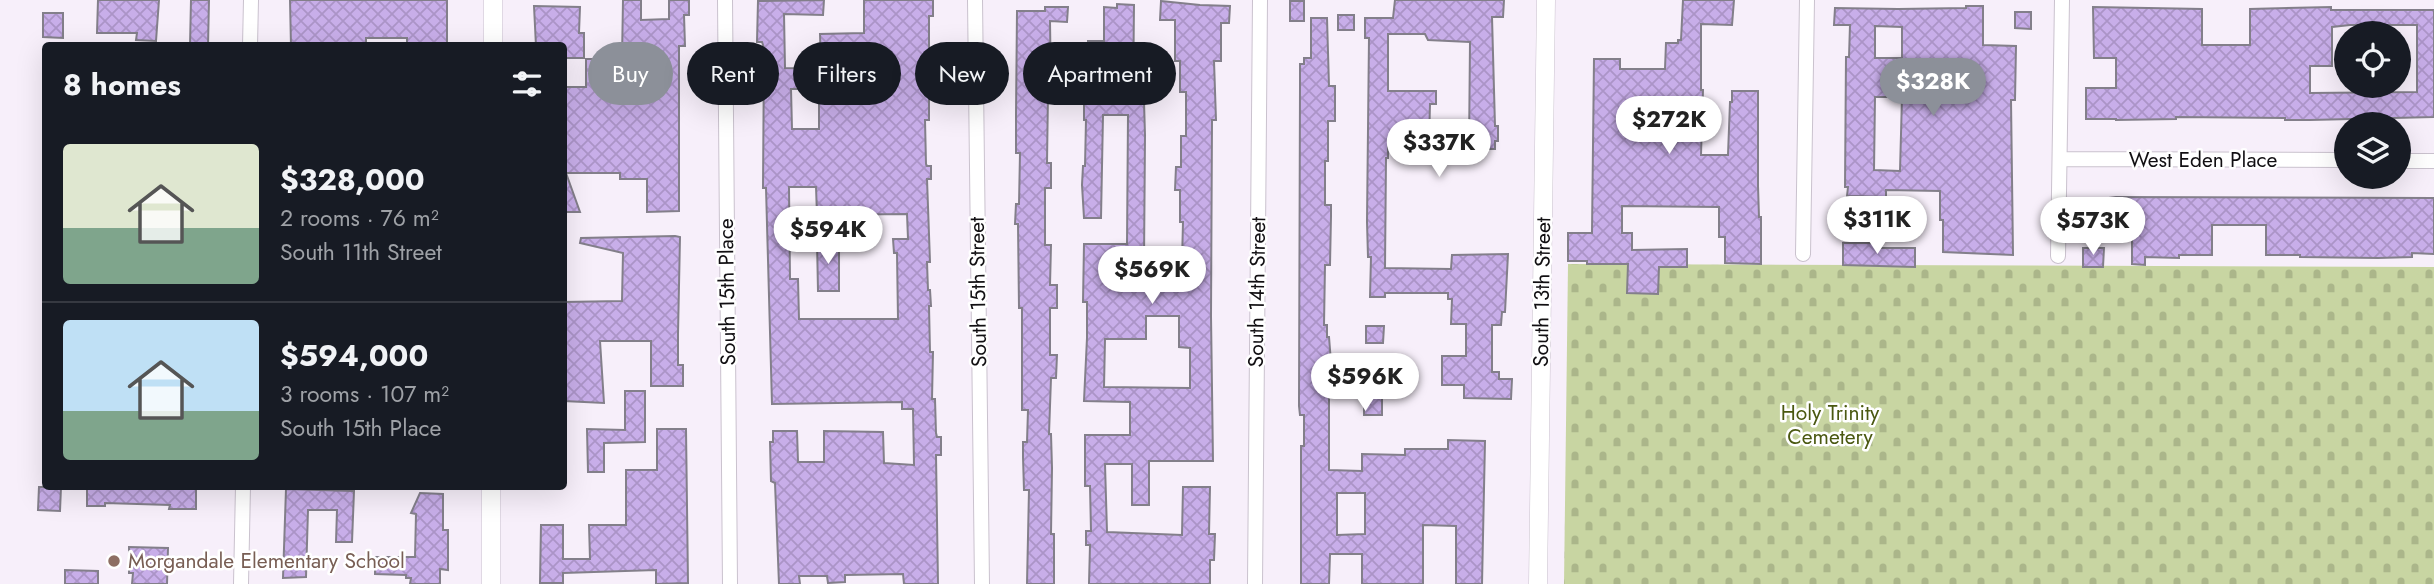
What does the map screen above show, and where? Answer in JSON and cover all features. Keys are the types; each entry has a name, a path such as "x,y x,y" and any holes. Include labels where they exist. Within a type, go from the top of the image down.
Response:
{"street":[{"path":"250,42 251,0"},
{"path":"493,0 493,42"},
{"name":"South 15th Place","path":"725,0 730,584"},
{"name":"South 15th Street","path":"975,0 982,584"},
{"name":"South 14th Street","path":"1255,584 1260,0"},
{"name":"South 13th Street","path":"1538,584 1546,0"},
{"path":"1803,254 1807,0"},
{"path":"2058,256 2062,0"},
{"name":"West Eden Place","path":"2060,159 2334,160"},
{"path":"2411,161 2434,161"},
{"path":"241,584 243,490"},
{"path":"491,490 491,584"}],"green space":[{"name":"Holy Trinity Cemetery","path":"1568,264 2434,267 2434,584 1564,584"}],"building":[{"path":"98,0 159,0 156,41 136,40 137,33 97,33"},
{"path":"191,0 209,0 208,42 190,42"},
{"path":"290,0 447,0 447,42 366,38 366,42 291,42"},
{"path":"623,0 641,0 641,20 669,19 669,0 689,0 689,15 684,15 685,46 679,46 679,211 647,212 647,179 620,179 620,173 567,173 567,87 586,87 586,59 588,105 673,105 673,42 622,42"},
{"path":"824,0 823,15 784,14 785,68 793,68 792,129 819,129 819,105 901,105 901,42 820,42 820,34 864,33 864,0 933,0 933,16 929,16 929,42 915,42 915,105 929,105 929,120 925,120 926,164 931,166 931,179 927,179 930,352 933,352 932,399 935,399 936,433 937,437 941,437 941,455 936,455 938,584 904,584 903,574 845,575 845,582 828,583 827,576 799,576 800,584 779,584 775,483 771,481 770,442 773,442 773,431 797,431 798,462 824,462 824,431 883,432 884,463 914,465 913,409 902,409 902,402 772,404 766,188 763,188 764,105 779,105 779,42 757,42 758,1","holes":["789,187 816,187 817,215 907,214 908,239 893,239 894,253 897,253 898,319 799,319 798,279 790,279"]},
{"path":"1395,0 1504,0 1503,17 1492,17 1495,126 1498,126 1495,149 1469,149 1470,42 1428,40 1425,34 1388,34 1388,91 1436,91 1436,104 1430,104 1429,142 1388,142 1385,268 1451,269 1452,255 1508,254 1505,312 1502,312 1501,325 1492,325 1492,372 1499,372 1499,379 1512,379 1511,399 1464,398 1464,385 1442,385 1442,356 1466,356 1466,324 1451,324 1452,299 1448,299 1448,293 1385,293 1385,297 1370,297 1371,257 1368,257 1367,222 1369,38 1365,38 1365,18 1393,18"},
{"path":"1683,0 1734,0 1732,25 1701,24 1701,155 1728,155 1732,91 1758,91 1761,264 1725,263 1725,237 1719,237 1719,207 1622,206 1622,233 1632,233 1632,250 1687,249 1687,267 1659,267 1658,294 1627,293 1628,264 1568,261 1568,233 1592,233 1594,59 1620,59 1620,69 1665,69 1666,43 1678,43 1678,40 1681,40"},
{"path":"1161,1 1230,6 1229,23 1221,23 1221,61 1214,61 1216,120 1212,120 1211,316 1213,461 1149,461 1149,505 1132,505 1132,464 1105,464 1107,532 1182,535 1183,487 1210,487 1209,534 1215,534 1214,560 1210,560 1210,584 1089,584 1090,545 1086,545 1086,531 1091,531 1090,486 1085,486 1085,435 1130,435 1130,402 1084,401 1087,302 1083,302 1084,244 1127,244 1128,115 1103,115 1101,218 1084,218 1084,105 1144,105 1144,261 1182,262 1183,222 1180,222 1180,190 1175,190 1176,167 1181,167 1181,136 1186,136 1186,92 1180,92 1180,61 1176,61 1175,20 1160,20","holes":["1146,316 1179,316 1179,347 1190,348 1190,388 1104,387 1105,339 1146,339"]},
{"path":"1290,1 1304,1 1304,21 1290,21"},
{"path":"1117,4 1134,5 1134,42 1088,42 1104,41 1104,7 1117,8"},
{"path":"534,6 580,7 579,33 584,33 584,58 567,58 567,42 536,42"},
{"path":"1983,6 1983,45 2016,46 2015,100 2011,100 2013,255 1943,252 1940,191 1886,190 1886,197 1847,196 1848,187 1845,187 1846,57 1849,57 1850,25 1834,25 1835,8","holes":["1875,26 1902,27 1902,58 1875,58","1875,97 1902,97 1900,171 1874,170"]},
{"path":"1045,7 1068,7 1067,22 1050,21 1050,42 1023,42 1023,105 1048,105 1047,163 1051,163 1051,188 1045,188 1045,245 1051,245 1050,285 1057,285 1057,308 1050,308 1050,355 1057,355 1056,378 1051,378 1049,434 1054,584 1027,584 1029,490 1024,490 1023,442 1027,442 1028,410 1022,410 1022,308 1019,308 1018,224 1015,224 1016,204 1019,204 1020,153 1016,153 1017,11 1045,11"},
{"path":"2093,7 2202,9 2202,45 2250,45 2250,9 2331,7 2331,10 2434,10 2434,117 2411,118 2411,112 2334,112 2334,119 2176,117 2086,119 2086,88 2116,88 2116,58 2094,58"},
{"path":"2015,12 2031,12 2031,29 2015,28"},
{"path":"43,13 63,13 63,38 43,37"},
{"path":"1338,15 1354,15 1354,30 1338,30"},
{"path":"1311,18 1327,18 1329,86 1335,86 1335,121 1328,121 1328,161 1325,161 1325,205 1331,205 1331,216 1330,265 1325,265 1324,325 1327,325 1331,362 1341,362 1341,377 1331,377 1329,380 1329,470 1362,471 1362,454 1405,455 1405,449 1448,449 1448,440 1485,441 1482,584 1456,584 1456,526 1423,525 1423,584 1362,584 1362,554 1330,554 1329,584 1301,584 1301,446 1304,446 1304,415 1300,415 1299,406 1300,64 1304,64 1304,58 1311,58","holes":["1337,493 1365,493 1365,534 1337,535"]},
{"path":"567,176 580,212 567,212"},
{"path":"2116,197 2434,198 2434,254 2412,253 2412,257 2378,258 2266,255 2266,225 2212,225 2212,255 2145,257 2145,265 2132,264 2132,228 2097,228 2097,221 2086,220 2087,201"},
{"path":"680,237 678,365 683,365 683,386 651,386 651,341 600,341 604,403 567,401 567,302 622,301 623,253 580,243 581,238"},
{"path":"817,241 839,241 839,291 818,291"},
{"path":"1843,243 1877,243 1877,248 1915,248 1915,267 1843,265"},
{"path":"2083,248 2104,248 2103,267 2083,267"},
{"path":"1366,326 1384,326 1383,343 1366,343"},
{"path":"1368,375 1382,375 1382,415 1364,415 1364,391 1368,391"},
{"path":"625,391 645,391 645,442 604,443 604,472 588,472 587,429 625,430"},
{"path":"657,429 686,429 688,583 656,584 656,570 563,573 563,583 540,583 541,525 563,525 563,559 590,559 589,525 626,525 626,470 657,470"},
{"path":"39,487 42,487 42,490 61,490 60,511 38,510"},
{"path":"87,490 196,490 196,509 169,509 170,505 105,503 105,506 87,506"},
{"path":"286,490 354,491 352,542 336,542 337,510 308,510 306,577 283,578"},
{"path":"420,493 443,494 443,530 448,530 448,570 440,569 440,584 410,584 411,578 406,578 406,575 375,574 375,557 415,557 416,514 411,513"},
{"path":"129,547 168,548 167,584 132,584 133,573 129,573"},
{"path":"65,570 98,571 98,584 65,584"}],"place":[{"name":"Morgandale Elementary School","path":"114,561"}]}
